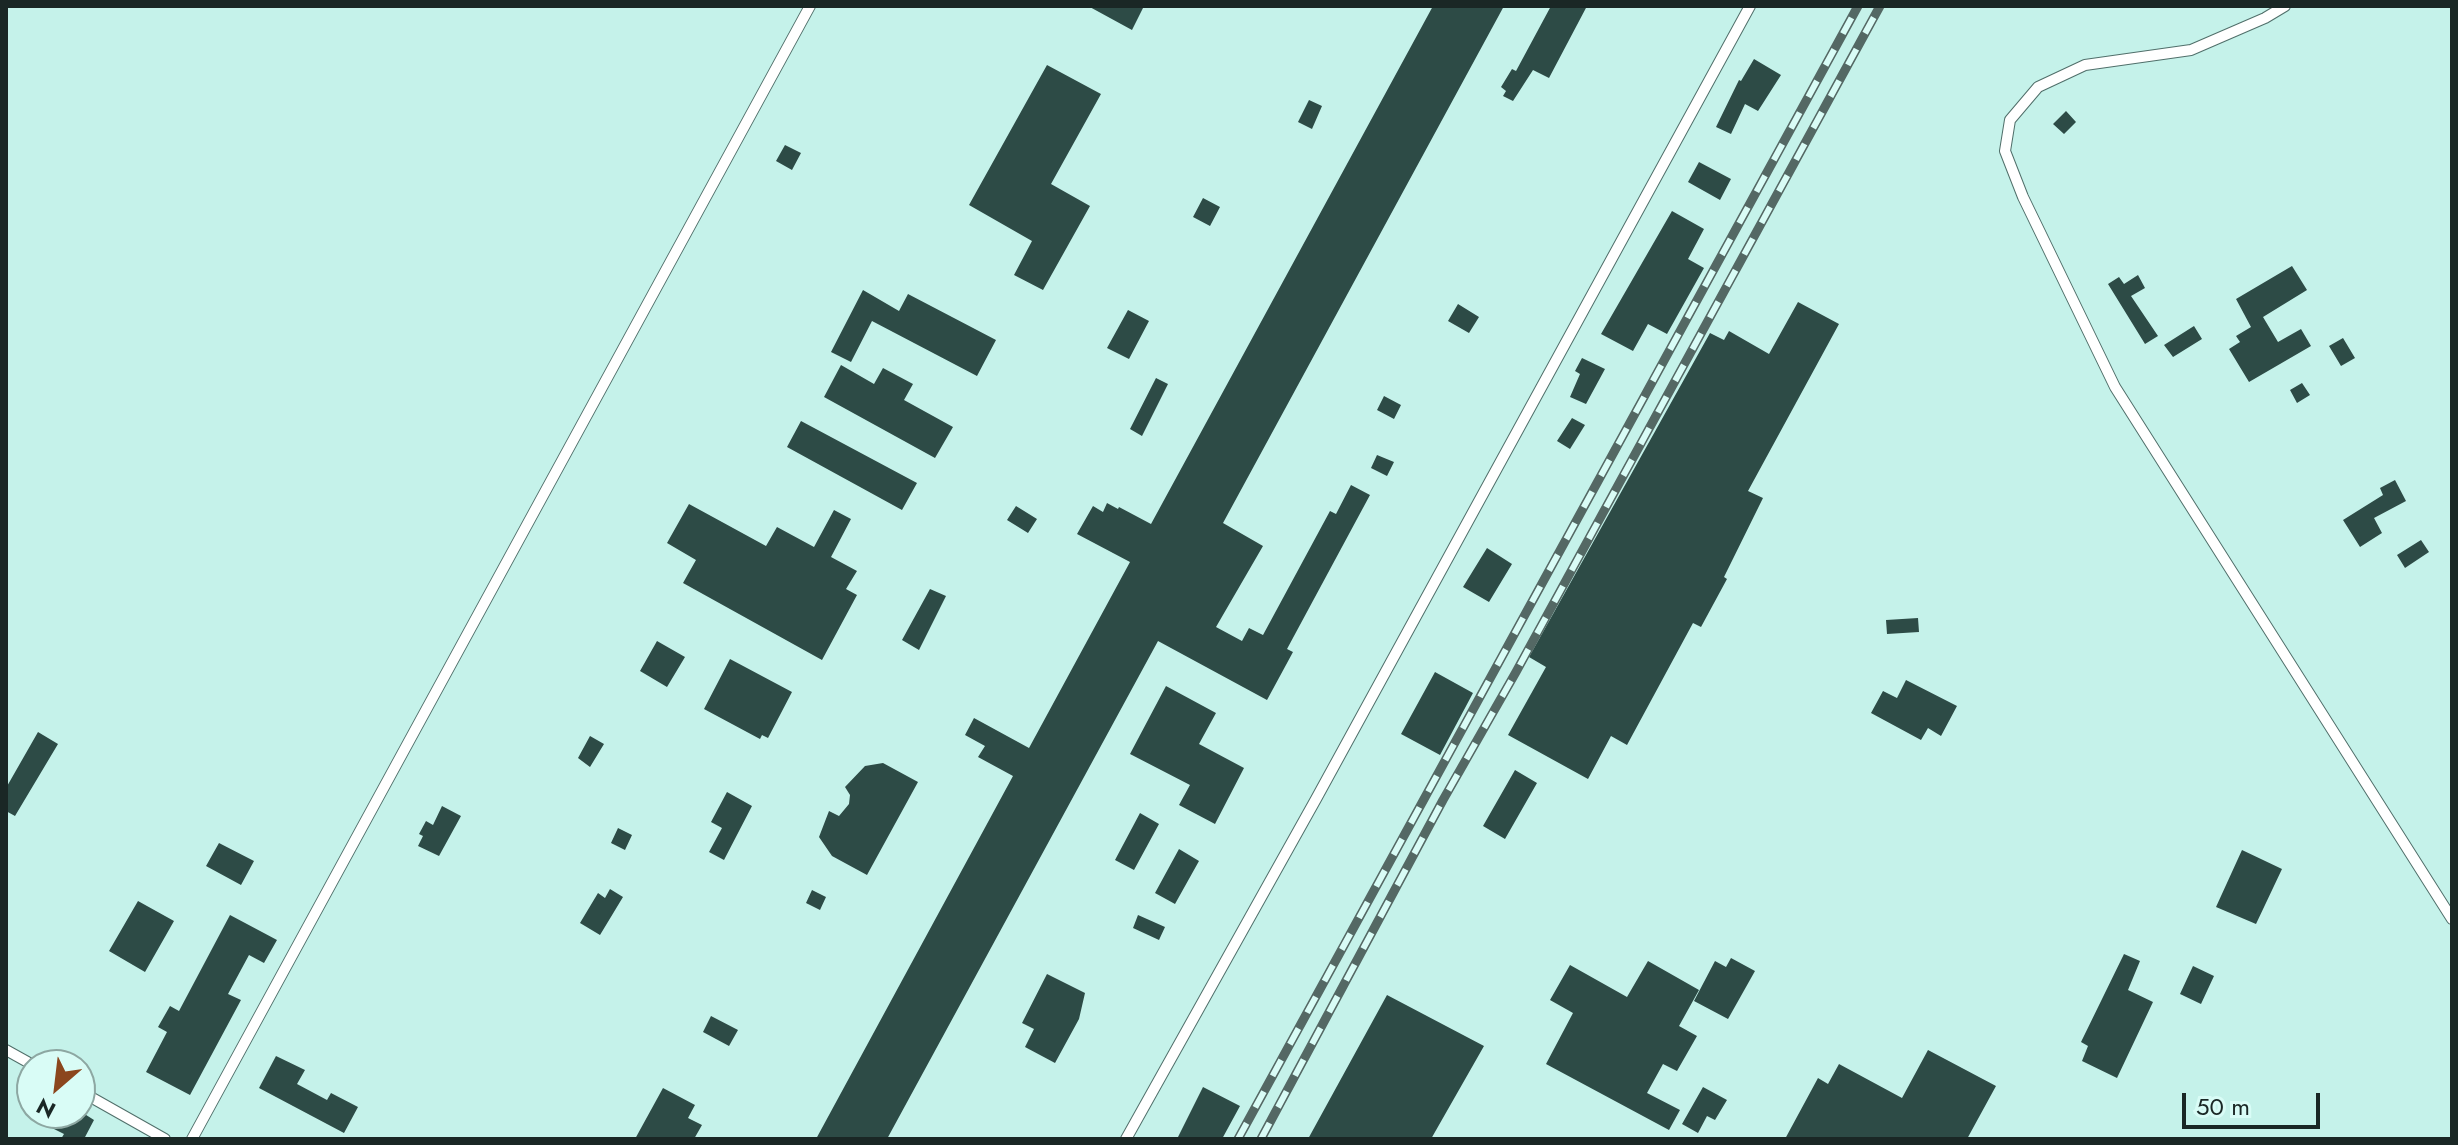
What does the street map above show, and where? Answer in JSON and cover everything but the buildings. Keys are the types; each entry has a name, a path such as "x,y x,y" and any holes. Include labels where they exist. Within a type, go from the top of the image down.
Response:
{"lane":[{"path":"192,1139 810,6"},
{"path":"1126,1139 1309,813 1750,6"},
{"path":"2285,6 2191,50 2085,65 2038,87 2010,120 2005,151 2023,197 2115,387 2452,919"},
{"path":"96,1100 165,1139"}],"shaded area":[{"path":"6,6 2452,6 2452,1139 6,1139"}],"railway":[{"path":"1238,1139 1858,6"},
{"path":"1261,1139 1443,800 1880,6"}]}
